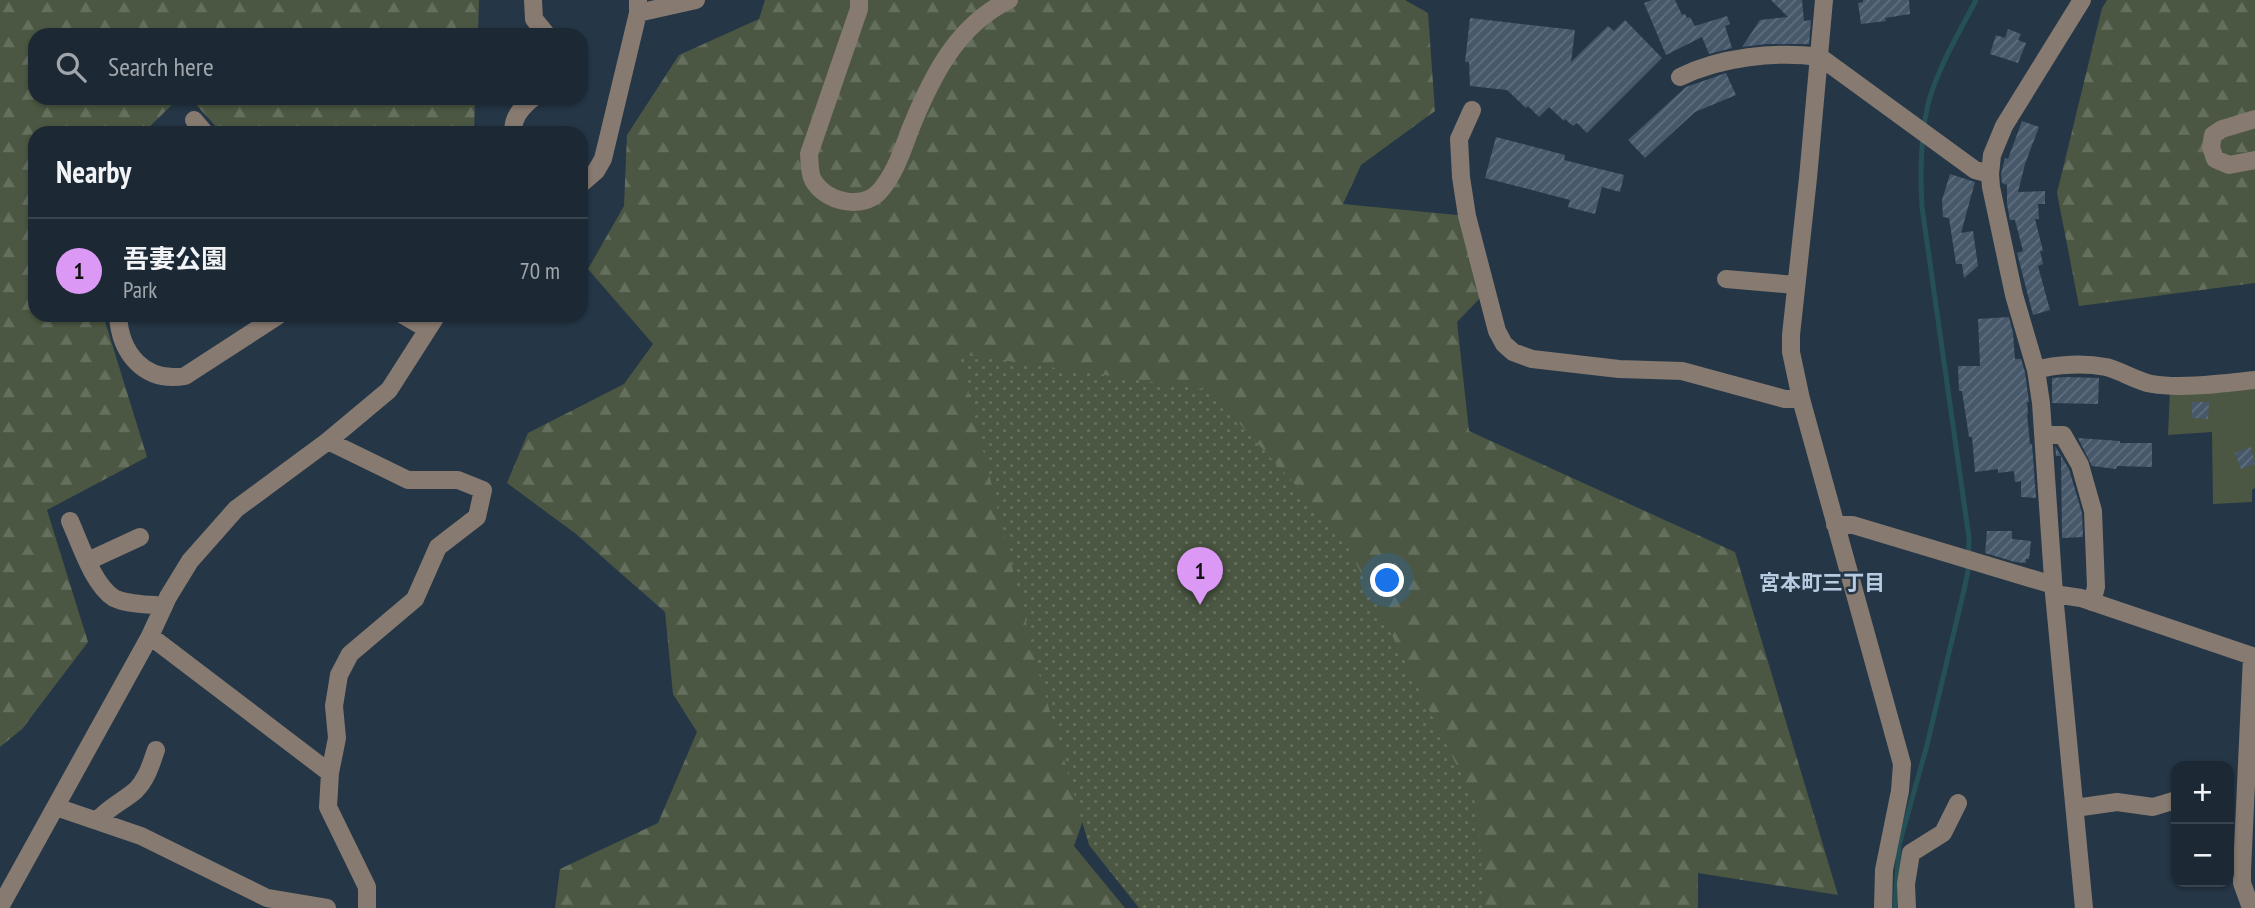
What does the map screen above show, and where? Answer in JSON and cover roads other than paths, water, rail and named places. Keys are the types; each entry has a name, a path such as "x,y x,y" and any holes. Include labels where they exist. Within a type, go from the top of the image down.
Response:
{"street":[{"path":"533,0 534,19 541,28"},
{"path":"588,178 596,172 603,159 638,6 696,0"},
{"path":"859,0 859,9 809,154 812,178 818,187 833,198 846,201 874,197 881,189 894,170 929,83 947,56 965,32 980,18 1009,0"},
{"path":"1824,0 1791,352 1801,399 1902,764 1900,791 1884,870 1883,908"},
{"path":"2082,0 1998,137 1990,174 1993,202 2014,295 2036,370 2053,590 2084,908"},
{"path":"1680,77 1701,66 1722,61 1801,54 1820,57 1975,170 1990,174"},
{"path":"512,126 527,105"},
{"path":"1472,110 1459,139 1461,177 1470,229 1497,331 1504,344 1513,352 1532,359 1619,369 1682,371 1785,399 1801,399"},
{"path":"2255,119 2222,129 2214,135 2211,147 2215,159 2229,165 2255,160"},
{"path":"1726,279 1796,285"},
{"path":"119,322 123,341 132,358 146,370 171,379 185,376 268,322"},
{"path":"0,906 190,561 236,509 328,442 389,390 432,322"},
{"path":"2036,370 2048,366 2091,365 2162,385 2255,380"},
{"path":"2043,435 2063,435 2066,438 2080,465 2087,488 2093,511 2096,587 2092,602"},
{"path":"328,442 408,480 458,480 483,490 477,517 438,548 415,599 350,654 339,674 334,706 337,738 330,774 328,807 368,887 367,908"},
{"path":"71,521 94,574 114,598 164,606"},
{"path":"1835,525 1853,525 1969,561 2254,657 2242,870 2242,883 2251,908"},
{"path":"88,561 140,537"},
{"path":"150,636 330,774"},
{"path":"97,821 103,813 136,789 149,772 156,750"},
{"path":"2075,808 2118,802 2153,807 2171,802"},
{"path":"1907,908 1906,884 1912,853 1943,833 1958,803"},
{"path":"56,807 141,836 267,898 327,908"}],"waterway":[{"path":"1895,908 1899,845 1926,749 1968,571 1969,538 1922,207 1921,168 1923,130 1932,90 1949,50 1976,0"}],"place":[{"name":"吾妻公園","path":"1200,605"}],"district":[{"name":"宮本町三丁目","path":"1822,583"}]}
